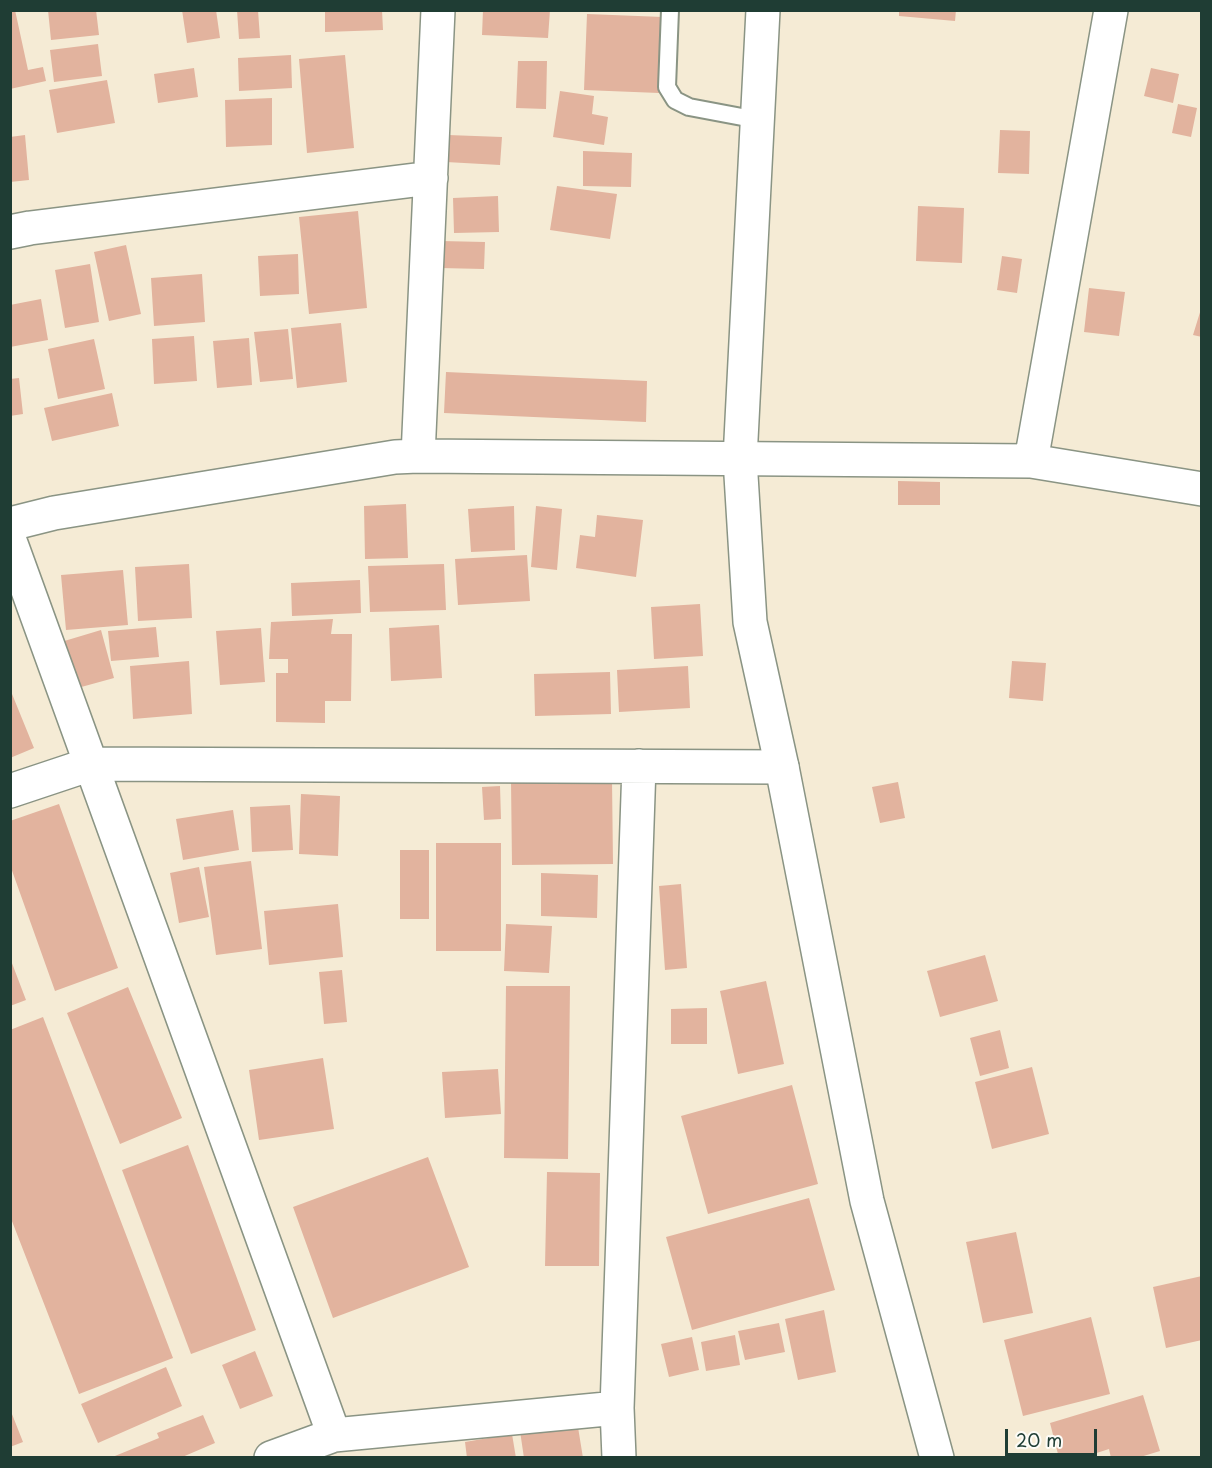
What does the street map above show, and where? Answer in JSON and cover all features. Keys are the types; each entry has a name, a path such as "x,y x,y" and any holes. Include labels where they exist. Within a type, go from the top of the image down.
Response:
{"main road":[{"path":"418,456 438,10"},
{"path":"763,10 740,459 750,622 782,766 867,1201 937,1458"},
{"path":"1031,461 1111,10"},
{"path":"10,232 431,178"},
{"path":"10,524 54,513 418,456 1031,461 1202,489"},
{"path":"10,541 334,1435"},
{"path":"10,791 91,764 782,766"},
{"path":"619,1458 617,1408 639,766"},
{"path":"271,1458 334,1435 617,1408"}],"lane":[{"path":"670,10 668,87 675,100 689,107 758,120"}],"building":[{"path":"10,10 15,10 28,70 43,67 46,81 10,89"},
{"path":"48,10 96,10 99,35 51,40"},
{"path":"182,10 216,10 220,38 187,43"},
{"path":"237,10 258,10 260,38 239,39"},
{"path":"325,10 382,10 383,30 325,32"},
{"path":"483,10 550,10 548,38 482,35"},
{"path":"899,10 956,10 955,21 899,16"},
{"path":"587,14 663,17 659,93 584,90"},
{"path":"98,44 102,76 54,82 50,50"},
{"path":"291,55 292,88 239,91 238,58"},
{"path":"345,55 354,148 307,153 299,59"},
{"path":"518,61 547,61 546,109 516,108"},
{"path":"194,68 198,97 158,103 154,74"},
{"path":"1151,68 1179,74 1173,103 1144,96"},
{"path":"107,80 115,123 57,133 49,90"},
{"path":"560,91 594,96 592,114 608,117 604,145 553,137"},
{"path":"272,98 272,145 226,147 225,100"},
{"path":"1178,104 1197,108 1191,137 1172,133"},
{"path":"1000,130 1030,131 1029,174 998,173"},
{"path":"25,135 29,180 10,182 10,137"},
{"path":"448,135 502,137 500,165 446,162"},
{"path":"583,151 632,153 631,187 583,186"},
{"path":"557,186 617,194 610,239 550,230"},
{"path":"498,196 499,232 454,233 453,198"},
{"path":"918,206 964,208 962,263 916,261"},
{"path":"358,211 367,308 309,314 299,217"},
{"path":"441,241 485,242 484,269 440,268"},
{"path":"126,245 141,314 109,321 94,252"},
{"path":"298,254 299,294 260,296 258,256"},
{"path":"1002,256 1022,259 1017,293 997,290"},
{"path":"90,264 99,322 65,328 55,270"},
{"path":"202,274 205,322 154,326 151,278"},
{"path":"1089,288 1125,292 1119,336 1084,332"},
{"path":"41,299 48,340 10,347 10,305"},
{"path":"1202,309 1202,337 1193,335"},
{"path":"341,323 347,382 297,388 291,328"},
{"path":"288,329 293,379 260,382 254,332"},
{"path":"194,336 197,381 154,384 152,339"},
{"path":"249,338 252,385 217,388 213,341"},
{"path":"94,339 105,389 58,399 48,349"},
{"path":"446,372 647,381 646,422 444,413"},
{"path":"19,378 23,414 10,416 10,379"},
{"path":"112,393 119,426 52,441 44,408"},
{"path":"898,481 940,482 940,505 898,505"},
{"path":"406,504 408,558 365,559 364,506"},
{"path":"514,506 515,550 471,552 468,509"},
{"path":"536,506 562,509 557,570 531,567"},
{"path":"597,515 643,520 636,577 576,568 580,535 595,537"},
{"path":"527,555 530,601 458,605 455,559"},
{"path":"189,564 192,618 138,621 135,567"},
{"path":"444,564 446,610 370,612 368,566"},
{"path":"123,570 128,625 66,630 61,575"},
{"path":"360,580 361,613 292,616 291,583"},
{"path":"700,604 703,656 654,659 651,607"},
{"path":"333,619 331,634 352,634 351,701 325,701 325,723 276,722 276,673 288,673 288,659 269,659 271,622"},
{"path":"439,625 442,678 391,681 389,628"},
{"path":"156,627 159,657 111,661 108,631"},
{"path":"261,628 265,682 220,685 216,631"},
{"path":"101,630 114,678 74,689 61,642"},
{"path":"189,661 192,714 133,719 130,666"},
{"path":"1012,661 1046,663 1043,701 1009,698"},
{"path":"688,666 690,708 619,712 617,670"},
{"path":"610,672 611,714 535,716 534,674"},
{"path":"10,689 34,748 10,758"},
{"path":"612,780 613,864 512,865 511,781"},
{"path":"898,782 905,818 880,823 872,787"},
{"path":"500,786 501,819 484,820 482,787"},
{"path":"301,794 340,796 338,856 299,854"},
{"path":"59,804 118,968 55,991 10,865 10,821"},
{"path":"290,805 293,850 252,852 250,807"},
{"path":"233,810 239,850 183,860 176,819"},
{"path":"436,843 501,843 501,951 436,951"},
{"path":"400,850 429,850 429,919 400,919"},
{"path":"251,861 262,949 216,955 204,867"},
{"path":"199,867 209,917 179,923 170,873"},
{"path":"541,873 598,875 597,918 541,916"},
{"path":"681,884 687,968 665,970 659,886"},
{"path":"338,904 343,957 269,965 264,911"},
{"path":"506,924 552,926 549,973 504,971"},
{"path":"985,955 998,1001 940,1017 927,971"},
{"path":"10,958 26,1000 10,1006"},
{"path":"342,970 347,1022 324,1024 319,972"},
{"path":"766,981 784,1064 738,1074 720,991"},
{"path":"506,986 570,986 568,1159 504,1158"},
{"path":"128,987 182,1118 120,1144 67,1013"},
{"path":"707,1008 707,1044 671,1044 671,1009"},
{"path":"43,1017 173,1358 79,1394 10,1216 10,1030"},
{"path":"1000,1030 1009,1068 980,1076 970,1038"},
{"path":"323,1058 334,1129 259,1140 249,1070"},
{"path":"1032,1067 1049,1134 992,1149 975,1082"},
{"path":"498,1069 501,1114 445,1118 442,1072"},
{"path":"792,1085 818,1184 708,1214 681,1116"},
{"path":"188,1145 256,1330 191,1354 122,1170"},
{"path":"428,1157 469,1267 333,1318 293,1207"},
{"path":"547,1172 600,1173 599,1266 545,1266"},
{"path":"809,1198 835,1290 692,1330 666,1237"},
{"path":"1016,1232 1033,1313 983,1323 966,1242"},
{"path":"1202,1276 1202,1340 1166,1348 1153,1287"},
{"path":"824,1310 836,1372 798,1380 785,1319"},
{"path":"1091,1317 1110,1394 1023,1416 1004,1340"},
{"path":"779,1323 785,1352 745,1360 738,1331"},
{"path":"735,1335 740,1365 706,1371 701,1342"},
{"path":"692,1337 699,1370 669,1377 661,1344"},
{"path":"255,1351 273,1396 240,1409 222,1365"},
{"path":"166,1367 182,1406 98,1443 81,1404"},
{"path":"1143,1395 1160,1451 1137,1458 1111,1458 1109,1449 1081,1458 1059,1458 1050,1423"},
{"path":"10,1409 23,1442 10,1447"},
{"path":"203,1415 215,1443 180,1458 110,1458 159,1438 157,1433"},
{"path":"577,1421 583,1458 524,1458 520,1431"},
{"path":"512,1434 516,1458 467,1458 465,1442"}]}
